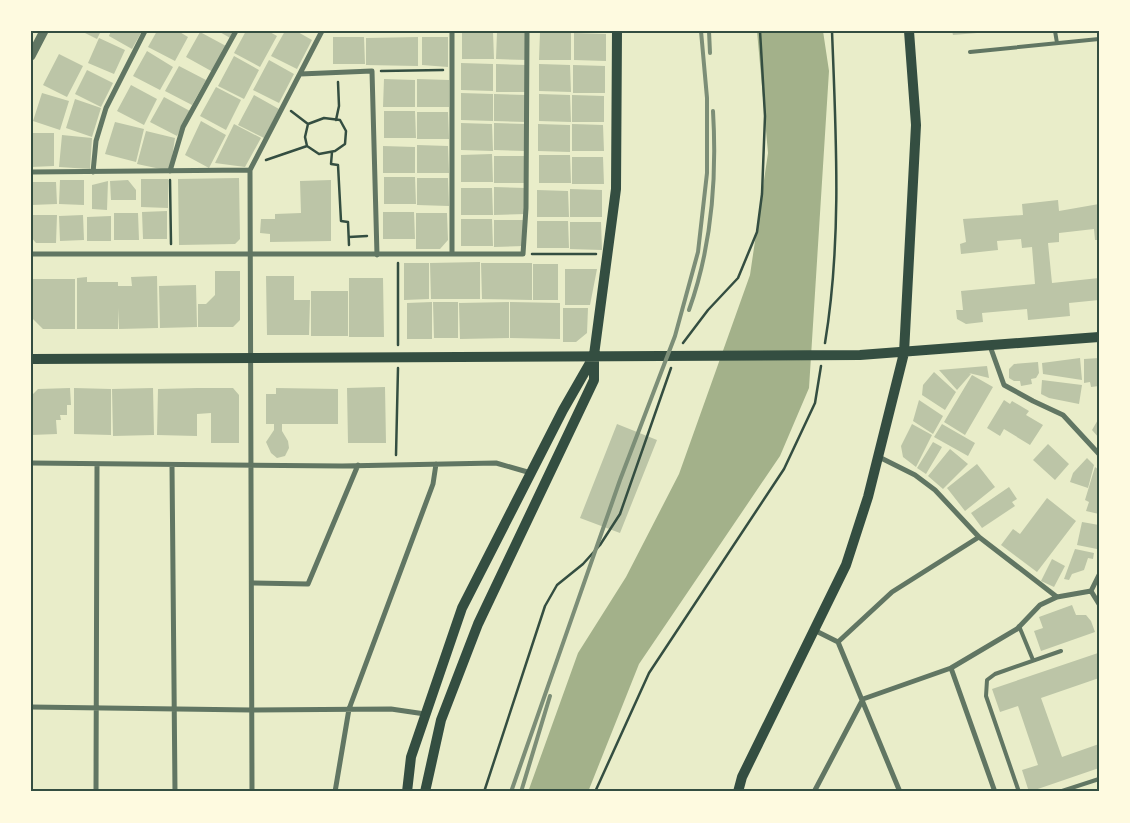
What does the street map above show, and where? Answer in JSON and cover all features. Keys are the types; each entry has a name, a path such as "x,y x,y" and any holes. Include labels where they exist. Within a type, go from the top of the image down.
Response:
{"main road":[{"path":"425,792 441,720 478,624 594,380 594,355 616,189 617,31"},
{"path":"738,792 742,777 846,565 879,457 904,353 916,125 909,31"},
{"path":"31,359 250,356 860,356 1099,337"},
{"path":"407,792 411,757 462,608 530,473 594,355"}],"street":[{"path":"31,56 44,31"},
{"path":"93,172 96,141 106,108 145,31"},
{"path":"170,171 183,127 236,31"},
{"path":"252,792 250,710 252,583 250,466 251,168 322,31"},
{"path":"452,31 452,254"},
{"path":"31,254 523,254 526,208 527,31"},
{"path":"300,74 372,72 377,255"},
{"path":"31,172 170,171 251,168"},
{"path":"990,346 1004,385 1063,415 1096,452"},
{"path":"879,457 915,474 935,490 979,536 1057,597"},
{"path":"31,463 250,466 496,463 530,473"},
{"path":"335,792 349,709 433,484 436,464"},
{"path":"96,792 97,465"},
{"path":"172,465 176,792"},
{"path":"252,583 308,584 358,465"},
{"path":"838,642 892,592 979,536"},
{"path":"1091,590 1099,574"},
{"path":"814,792 863,699 951,668 1020,626 1040,606 1057,597 1091,590"},
{"path":"1091,590 1099,604"},
{"path":"814,630 838,642 900,792"},
{"path":"951,668 995,792"},
{"path":"31,707 250,710 391,709 426,714"}],"lane":[{"path":"1056,31 1057,43"},
{"path":"970,52 1099,39"},
{"path":"1020,626 1033,660"},
{"path":"1019,792 986,696 987,680 995,674 1061,651"},
{"path":"1058,792 1099,778"}],"path":[{"path":"682,345 708,310 738,278 757,232 762,194 765,116 760,31"},
{"path":"824,346 831,308 837,180 832,31"},
{"path":"372,72 452,70"},
{"path":"336,120 339,106 338,73"},
{"path":"283,106 308,124"},
{"path":"324,118 340,120 346,131 345,144 332,152 319,154 307,146 305,137 308,124 324,118"},
{"path":"251,168 307,146"},
{"path":"332,152 331,164 338,166 341,221 348,222 350,255"},
{"path":"170,171 171,253"},
{"path":"349,236 376,236"},
{"path":"523,254 608,254"},
{"path":"396,464 398,255"},
{"path":"484,792 545,606 557,585 583,564 600,545 620,514 673,362"},
{"path":"595,792 649,673 784,469 815,403 821,365"}],"shaded area":[{"path":"757,31 823,31 829,71 809,388 780,456 639,664 588,792 528,792 578,653 626,577 679,474 750,275 768,153"}],"building":[{"path":"81,31 101,31 97,39"},
{"path":"111,31 142,31 132,49 109,36"},
{"path":"157,31 178,31 188,37 175,61 148,47"},
{"path":"218,31 236,31 232,39"},
{"path":"246,31 268,31 277,36 260,67 234,53"},
{"path":"285,31 296,31 312,40 297,69 271,56"},
{"path":"462,31 493,32 494,59 462,59"},
{"path":"952,31 977,31 977,33 953,35"},
{"path":"200,32 226,46 213,72 186,57"},
{"path":"497,32 527,33 527,60 496,59"},
{"path":"540,32 571,33 571,60 539,60"},
{"path":"574,33 606,34 606,61 574,60"},
{"path":"333,37 364,37 365,64 333,64"},
{"path":"418,37 418,66 366,65 366,38"},
{"path":"422,37 448,37 448,67 422,65"},
{"path":"99,38 125,50 114,74 88,63"},
{"path":"147,51 173,67 160,90 133,76"},
{"path":"59,54 83,66 67,97 43,85"},
{"path":"234,56 259,70 244,99 218,86"},
{"path":"269,60 294,74 279,103 253,90"},
{"path":"461,63 493,64 493,91 461,90"},
{"path":"496,64 526,65 527,92 496,92"},
{"path":"539,64 570,65 571,92 539,91"},
{"path":"573,65 605,66 605,93 573,93"},
{"path":"179,66 206,80 192,105 165,91"},
{"path":"87,70 113,83 101,107 75,94"},
{"path":"384,79 415,80 415,107 383,107"},
{"path":"417,79 449,80 449,107 417,107"},
{"path":"131,85 157,99 144,125 117,111"},
{"path":"216,87 241,100 226,130 200,116"},
{"path":"42,93 69,101 60,130 33,121"},
{"path":"461,93 493,94 493,121 461,120"},
{"path":"494,94 526,95 526,122 494,121"},
{"path":"539,94 570,95 571,122 539,121"},
{"path":"254,95 279,109 264,138 238,125"},
{"path":"572,95 604,96 604,122 572,122"},
{"path":"164,97 190,111 177,136 150,122"},
{"path":"75,99 101,108 92,137 66,128"},
{"path":"384,111 415,111 416,138 384,138"},
{"path":"417,112 448,112 449,139 417,139"},
{"path":"201,121 226,135 209,168 185,155"},
{"path":"115,122 144,129 136,162 105,154"},
{"path":"461,123 492,124 493,151 461,150"},
{"path":"494,123 526,124 526,151 494,150"},
{"path":"234,124 261,138 245,167 215,163"},
{"path":"538,124 570,125 570,152 538,151"},
{"path":"572,124 603,125 604,151 572,151"},
{"path":"146,131 175,138 170,171 137,164"},
{"path":"31,133 54,133 54,166 31,167"},
{"path":"62,135 92,138 90,169 59,167"},
{"path":"417,145 448,146 449,173 417,173"},
{"path":"383,146 415,147 415,173 383,173"},
{"path":"492,154 493,182 461,182 461,155"},
{"path":"539,155 570,155 571,183 539,183"},
{"path":"494,156 525,156 526,183 494,183"},
{"path":"572,157 603,157 604,184 572,184"},
{"path":"384,177 415,177 416,204 384,204"},
{"path":"239,178 240,239 235,244 179,245 178,179"},
{"path":"417,178 448,178 449,206 417,205"},
{"path":"141,179 168,179 168,208 141,207"},
{"path":"60,180 84,180 84,205 59,204"},
{"path":"128,180 136,190 136,200 111,200 110,181"},
{"path":"331,180 331,241 270,242 270,234 260,233 261,219 275,219 275,214 301,213 300,181"},
{"path":"108,181 107,210 92,209 92,185"},
{"path":"31,182 56,182 57,204 31,205"},
{"path":"494,187 526,188 526,214 494,215"},
{"path":"461,188 492,188 493,215 461,215"},
{"path":"570,189 602,190 602,217 570,217"},
{"path":"537,190 568,191 569,217 537,217"},
{"path":"1058,200 1059,211 1099,204 1099,240 1095,240 1094,229 1059,233 1059,242 1048,243 1052,283 1099,278 1099,300 1069,303 1070,316 1028,320 1027,309 982,313 983,322 966,324 957,319 956,310 963,310 961,291 1035,284 1032,247 1022,248 1021,239 997,241 998,250 961,254 960,244 966,242 963,219 1023,215 1022,204"},
{"path":"167,211 167,239 143,239 142,212"},
{"path":"383,212 414,212 415,239 383,239"},
{"path":"114,213 138,213 139,240 114,240"},
{"path":"416,213 447,213 448,240 440,249 416,249"},
{"path":"31,215 57,215 56,243 36,243 31,237"},
{"path":"83,215 84,240 60,241 59,216"},
{"path":"111,216 111,241 87,241 87,217"},
{"path":"461,219 492,219 493,246 461,246"},
{"path":"494,220 523,220 524,246 494,247"},
{"path":"537,221 568,221 569,248 537,248"},
{"path":"570,222 601,222 602,250 570,249"},
{"path":"480,262 480,299 431,299 430,263"},
{"path":"404,263 429,263 429,299 404,300"},
{"path":"481,263 532,263 532,300 482,299"},
{"path":"533,264 558,264 558,300 533,300"},
{"path":"565,269 597,269 590,305 565,305"},
{"path":"215,271 240,271 240,320 233,327 198,327 198,304 206,304 215,295"},
{"path":"157,276 158,328 119,329 118,308 118,329 77,329 77,278 87,277 87,282 118,282 118,286 132,286 131,277"},
{"path":"266,276 294,276 294,300 310,300 309,335 267,335"},
{"path":"349,278 383,278 384,337 349,337"},
{"path":"32,279 75,279 75,329 43,329 32,318"},
{"path":"196,285 197,327 160,328 159,286"},
{"path":"311,291 348,291 348,336 311,336"},
{"path":"432,302 432,339 407,339 407,303"},
{"path":"433,302 458,302 458,338 434,338"},
{"path":"509,302 509,338 460,339 459,303"},
{"path":"510,302 560,303 560,339 510,338"},
{"path":"563,308 588,308 587,333 576,342 563,342"},
{"path":"1080,358 1082,380 1043,374 1042,363"},
{"path":"1099,358 1099,386 1091,387 1090,382 1084,383 1084,359"},
{"path":"1038,362 1039,373 1036,378 1031,379 1032,384 1021,386 1020,381 1014,381 1009,378 1009,369 1014,364"},
{"path":"987,366 989,378 969,373 971,374 957,390 939,370"},
{"path":"934,372 956,392 945,410 922,395 923,385"},
{"path":"972,375 993,387 965,435 944,422"},
{"path":"1042,380 1082,385 1079,404 1049,398 1041,394"},
{"path":"385,387 386,443 348,443 347,388"},
{"path":"70,388 71,405 67,405 67,415 60,415 61,420 56,420 57,434 31,435 31,396 38,389"},
{"path":"74,388 111,389 111,435 74,434"},
{"path":"153,388 154,435 113,436 112,389"},
{"path":"233,388 239,395 239,443 211,443 211,413 197,414 197,436 157,435 158,389"},
{"path":"276,388 338,389 338,424 282,424 282,431 288,441 289,448 285,456 277,458 271,453 266,442 274,430 274,424 266,424 266,394 276,394"},
{"path":"919,400 943,416 933,434 913,421"},
{"path":"1004,400 1010,404 1012,401 1029,411 1026,415 1043,425 1030,445 1004,429 1000,436 987,428"},
{"path":"1099,418 1099,438 1092,430"},
{"path":"617,424 657,440 620,533 580,518"},
{"path":"912,424 932,435 916,467 903,457 901,446"},
{"path":"942,424 975,443 968,456 934,437"},
{"path":"933,442 942,447 926,474 917,468"},
{"path":"1048,444 1069,464 1055,480 1033,460"},
{"path":"950,449 968,464 943,489 928,476"},
{"path":"1087,458 1094,465 1088,488 1070,482 1073,473"},
{"path":"977,464 995,487 965,511 947,488"},
{"path":"1095,467 1099,470 1099,514 1086,511 1089,502 1085,500"},
{"path":"1009,487 1017,499 1012,502 1015,506 982,528 971,513"},
{"path":"1047,498 1076,521 1037,572 1001,545 1013,529 1020,534"},
{"path":"1082,522 1099,525 1097,549 1077,545"},
{"path":"1075,549 1094,553 1093,559 1088,558 1084,570 1072,574 1069,580 1064,579"},
{"path":"1052,559 1065,566 1054,587 1041,581"},
{"path":"1072,605 1076,615 1086,615 1091,621 1095,632 1041,651 1034,631 1043,628 1039,617"},
{"path":"1098,653 1099,678 1041,698 1062,757 1099,744 1099,768 1029,792 1022,770 1038,765 1018,706 1000,712 992,689"}],"railway":[{"path":"511,792 620,480 675,336 698,252 707,173 707,98 701,31"},
{"path":"709,31 710,53"},
{"path":"689,310 697,286 708,237 713,187 713,111"},
{"path":"521,792 550,696"}]}
